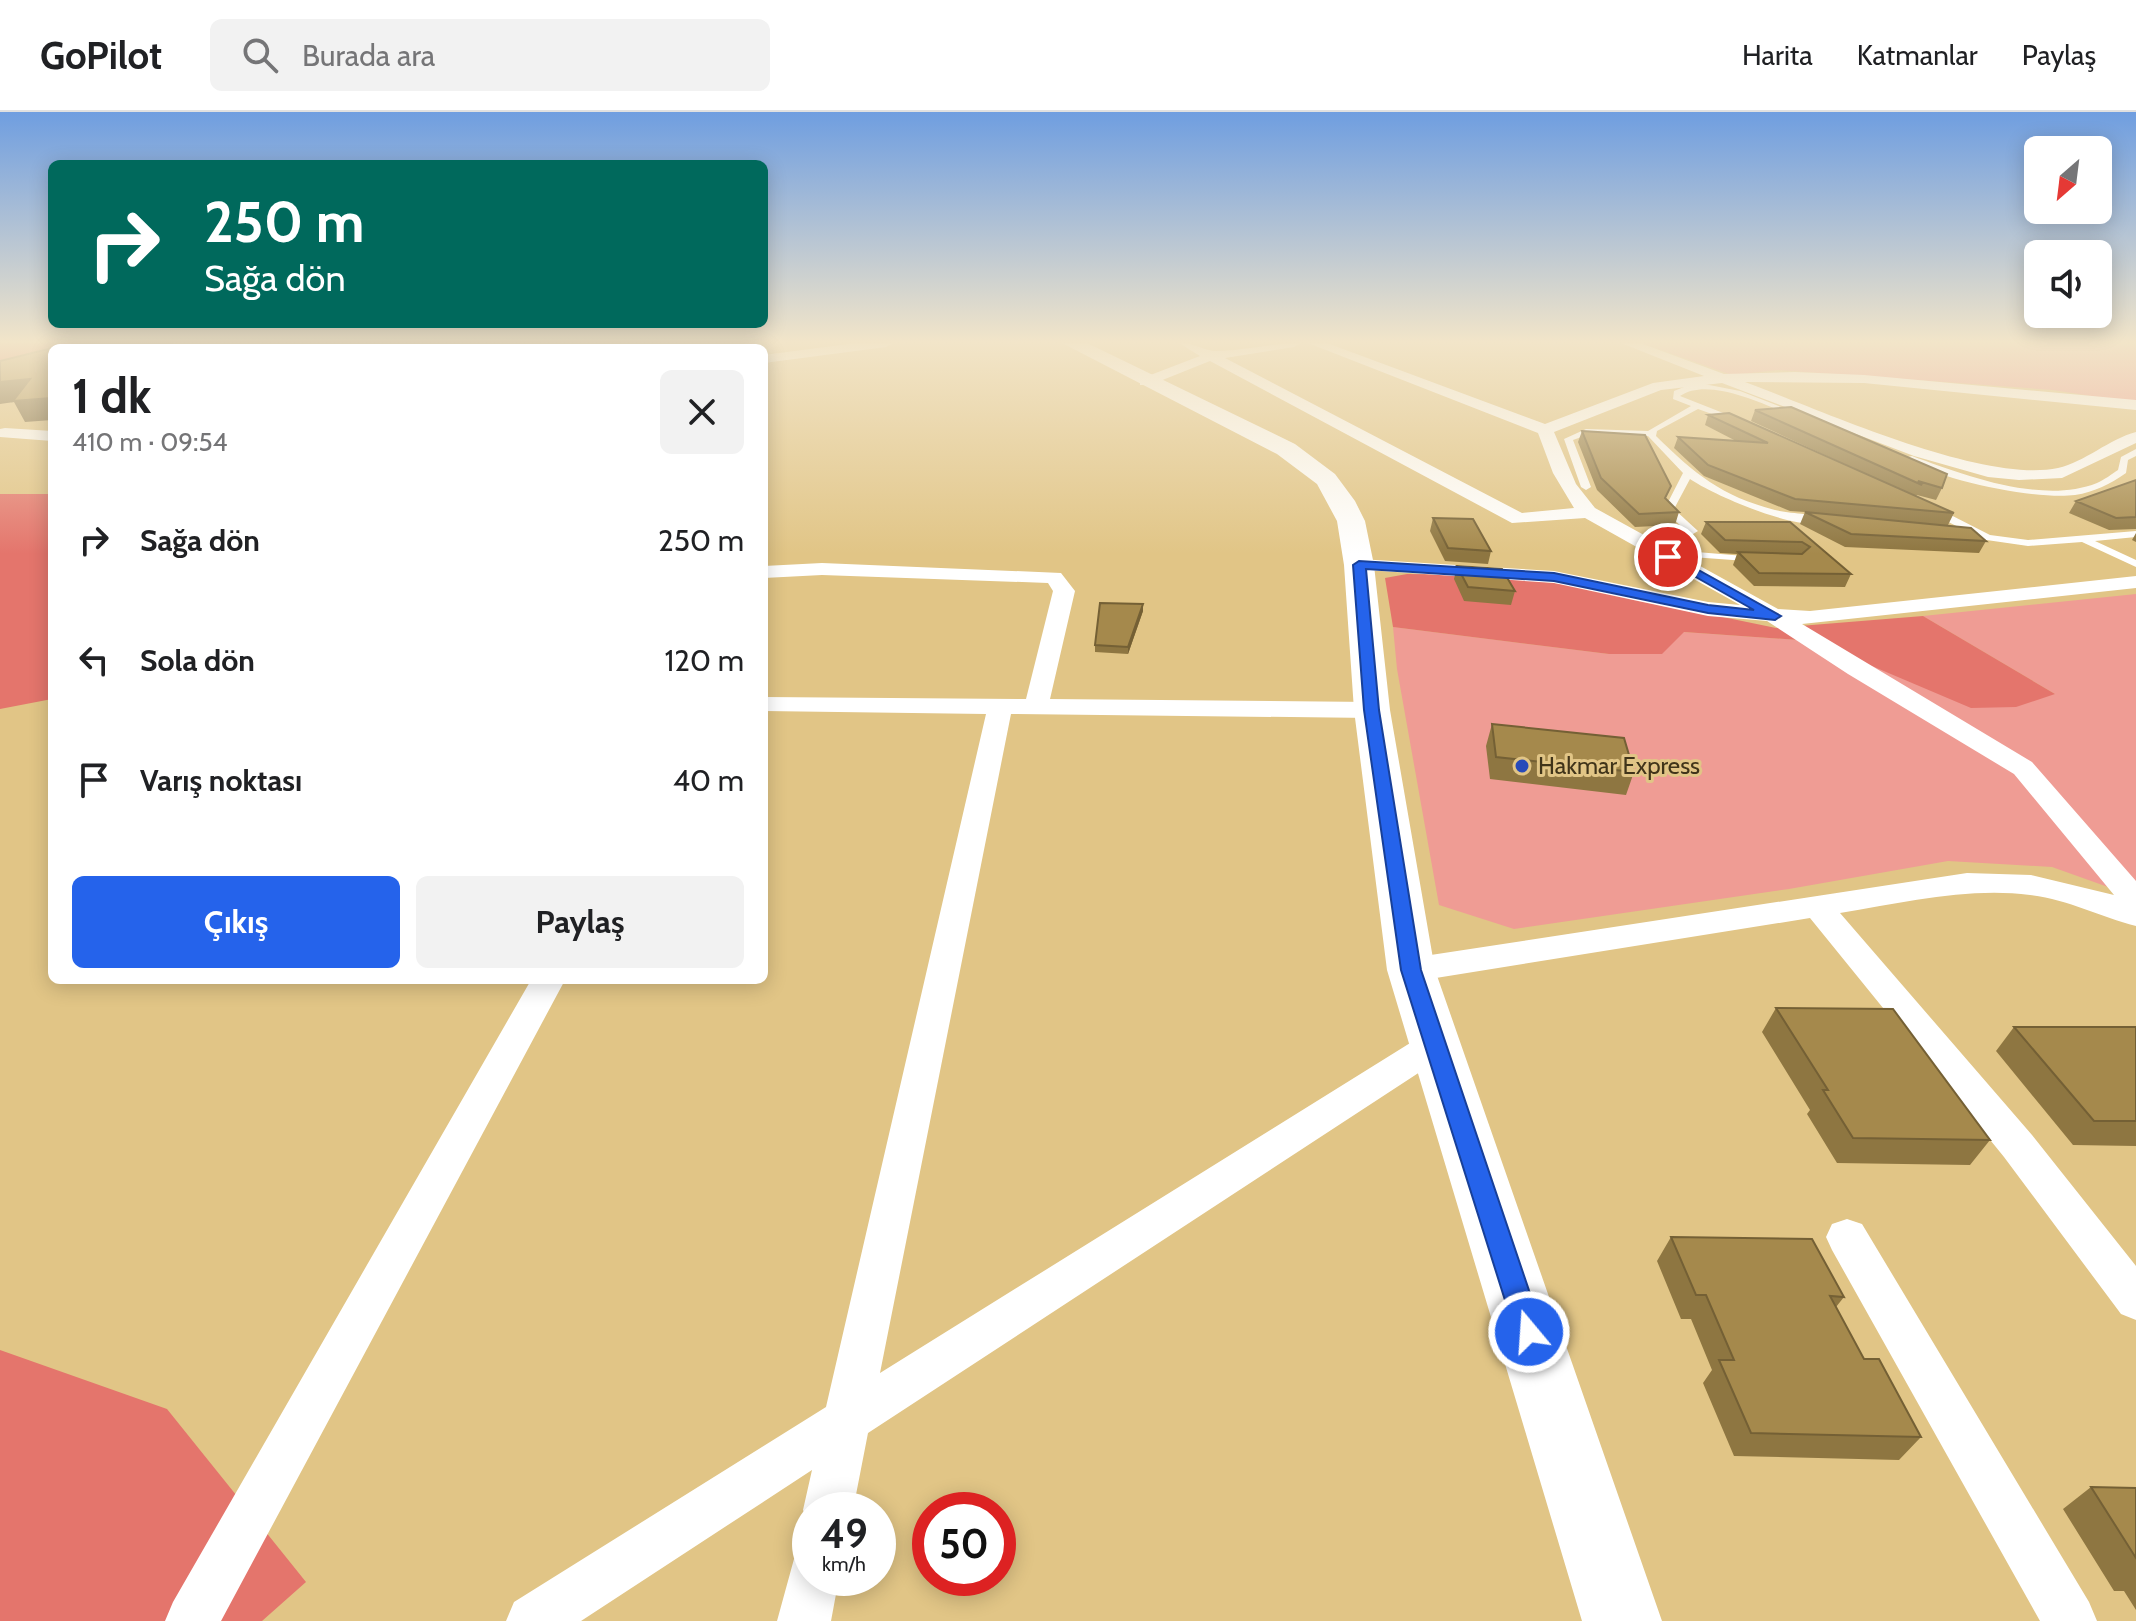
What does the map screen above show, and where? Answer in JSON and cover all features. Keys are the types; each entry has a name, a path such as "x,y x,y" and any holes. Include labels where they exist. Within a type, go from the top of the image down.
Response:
{"main road":[{"path":"1212,413 1309,465 1326,479 1342,501 1351,521 1359,565 1372,710 1411,970 1622,1621"}],"street":[{"path":"1319,413 1519,519 1588,512"},
{"path":"1501,413 1545,430 1588,413"},
{"path":"1819,413 1920,452 1988,472 2019,475 2062,473 2136,437"},
{"path":"1545,430 1555,461 1579,503 1588,512 1775,616 1856,669 2023,768 2136,901"},
{"path":"5,433 48,436"},
{"path":"1359,565 1554,577 1708,609 1775,616 1858,615 2136,582"},
{"path":"768,572 822,569 1054,577 1064,591 1018,706 832,1492"},
{"path":"768,704 1372,710"},
{"path":"1411,970 1967,883 2031,885 2103,902 2136,916"},
{"path":"1818,907 2018,1146 2136,1300"},
{"path":"192,1621 546,984"},
{"path":"533,1621 1436,1044"},
{"path":"1847,1237 2070,1621"},
{"path":"804,1621 809,1596"}],"lane":[{"path":"1653,434 1659,426 1683,413"},
{"path":"1718,413 1747,424"},
{"path":"1791,413 1956,476 2028,491 2098,487 2114,480 2123,471 2124,459 2136,452"},
{"path":"1586,487 1568,439 1586,432 1601,431 1653,434 1688,473 1714,489 1787,517 1843,523"},
{"path":"1688,473 1669,510 1693,531 1658,530 1682,554 1771,560"},
{"path":"1917,503 1987,537"},
{"path":"1949,532 2028,543 2136,534"},
{"path":"2085,540 2136,564"}],"shaded area":[{"path":"0,494 48,494 48,700 0,709"},
{"path":"1407,574 1481,575 1563,584 1776,628 1923,616 2055,694 2016,707 1971,708 1813,641 1684,632 1662,654 1609,654 1393,627 1385,578"},
{"path":"2136,594 2136,897 2052,867 1948,861 1789,889 1514,929 1439,905 1397,669 1393,627 1609,654 1683,632 1814,641 2055,694 1923,616"},
{"path":"0,1350 167,1409 306,1582 262,1621 0,1621"}],"building":[{"path":"1730,413 1954,513 1795,499 1708,465 1678,437 1768,443 1708,415"},
{"path":"1763,413 1806,413 1947,474 1942,488 1918,481 1922,485"},
{"path":"1582,431 1645,435 1671,486 1665,498 1679,512 1639,514 1601,478"},
{"path":"2136,480 2136,517 2116,518 2076,501"},
{"path":"1805,512 1971,528 1986,541 1851,534"},
{"path":"1433,518 1473,519 1491,551 1448,548"},
{"path":"1706,522 1790,522 1851,574 1759,573 1738,552 1802,554 1810,547 1802,542 1725,540"},
{"path":"1457,566 1502,569 1515,591 1468,587"},
{"path":"1100,603 1143,604 1128,647 1095,645"},
{"path":"1492,724 1624,738 1634,772 1496,757"},
{"path":"1776,1008 1893,1009 1990,1140 1853,1138 1823,1090 1828,1090"},
{"path":"2014,1027 2136,1027 2136,1121 2094,1121"},
{"path":"1671,1237 1812,1239 1844,1297 1830,1296 1864,1359 1879,1359 1921,1437 1751,1433 1719,1360 1734,1360 1706,1295 1696,1295"},
{"path":"2091,1487 2136,1488 2136,1558"}],"place":[{"name":"Hakmar Express","path":"1522,766"}],"route":[{"path":"1529,1332 1411,970 1372,710 1359,565 1554,577 1708,609 1775,616 1668,557"}]}
